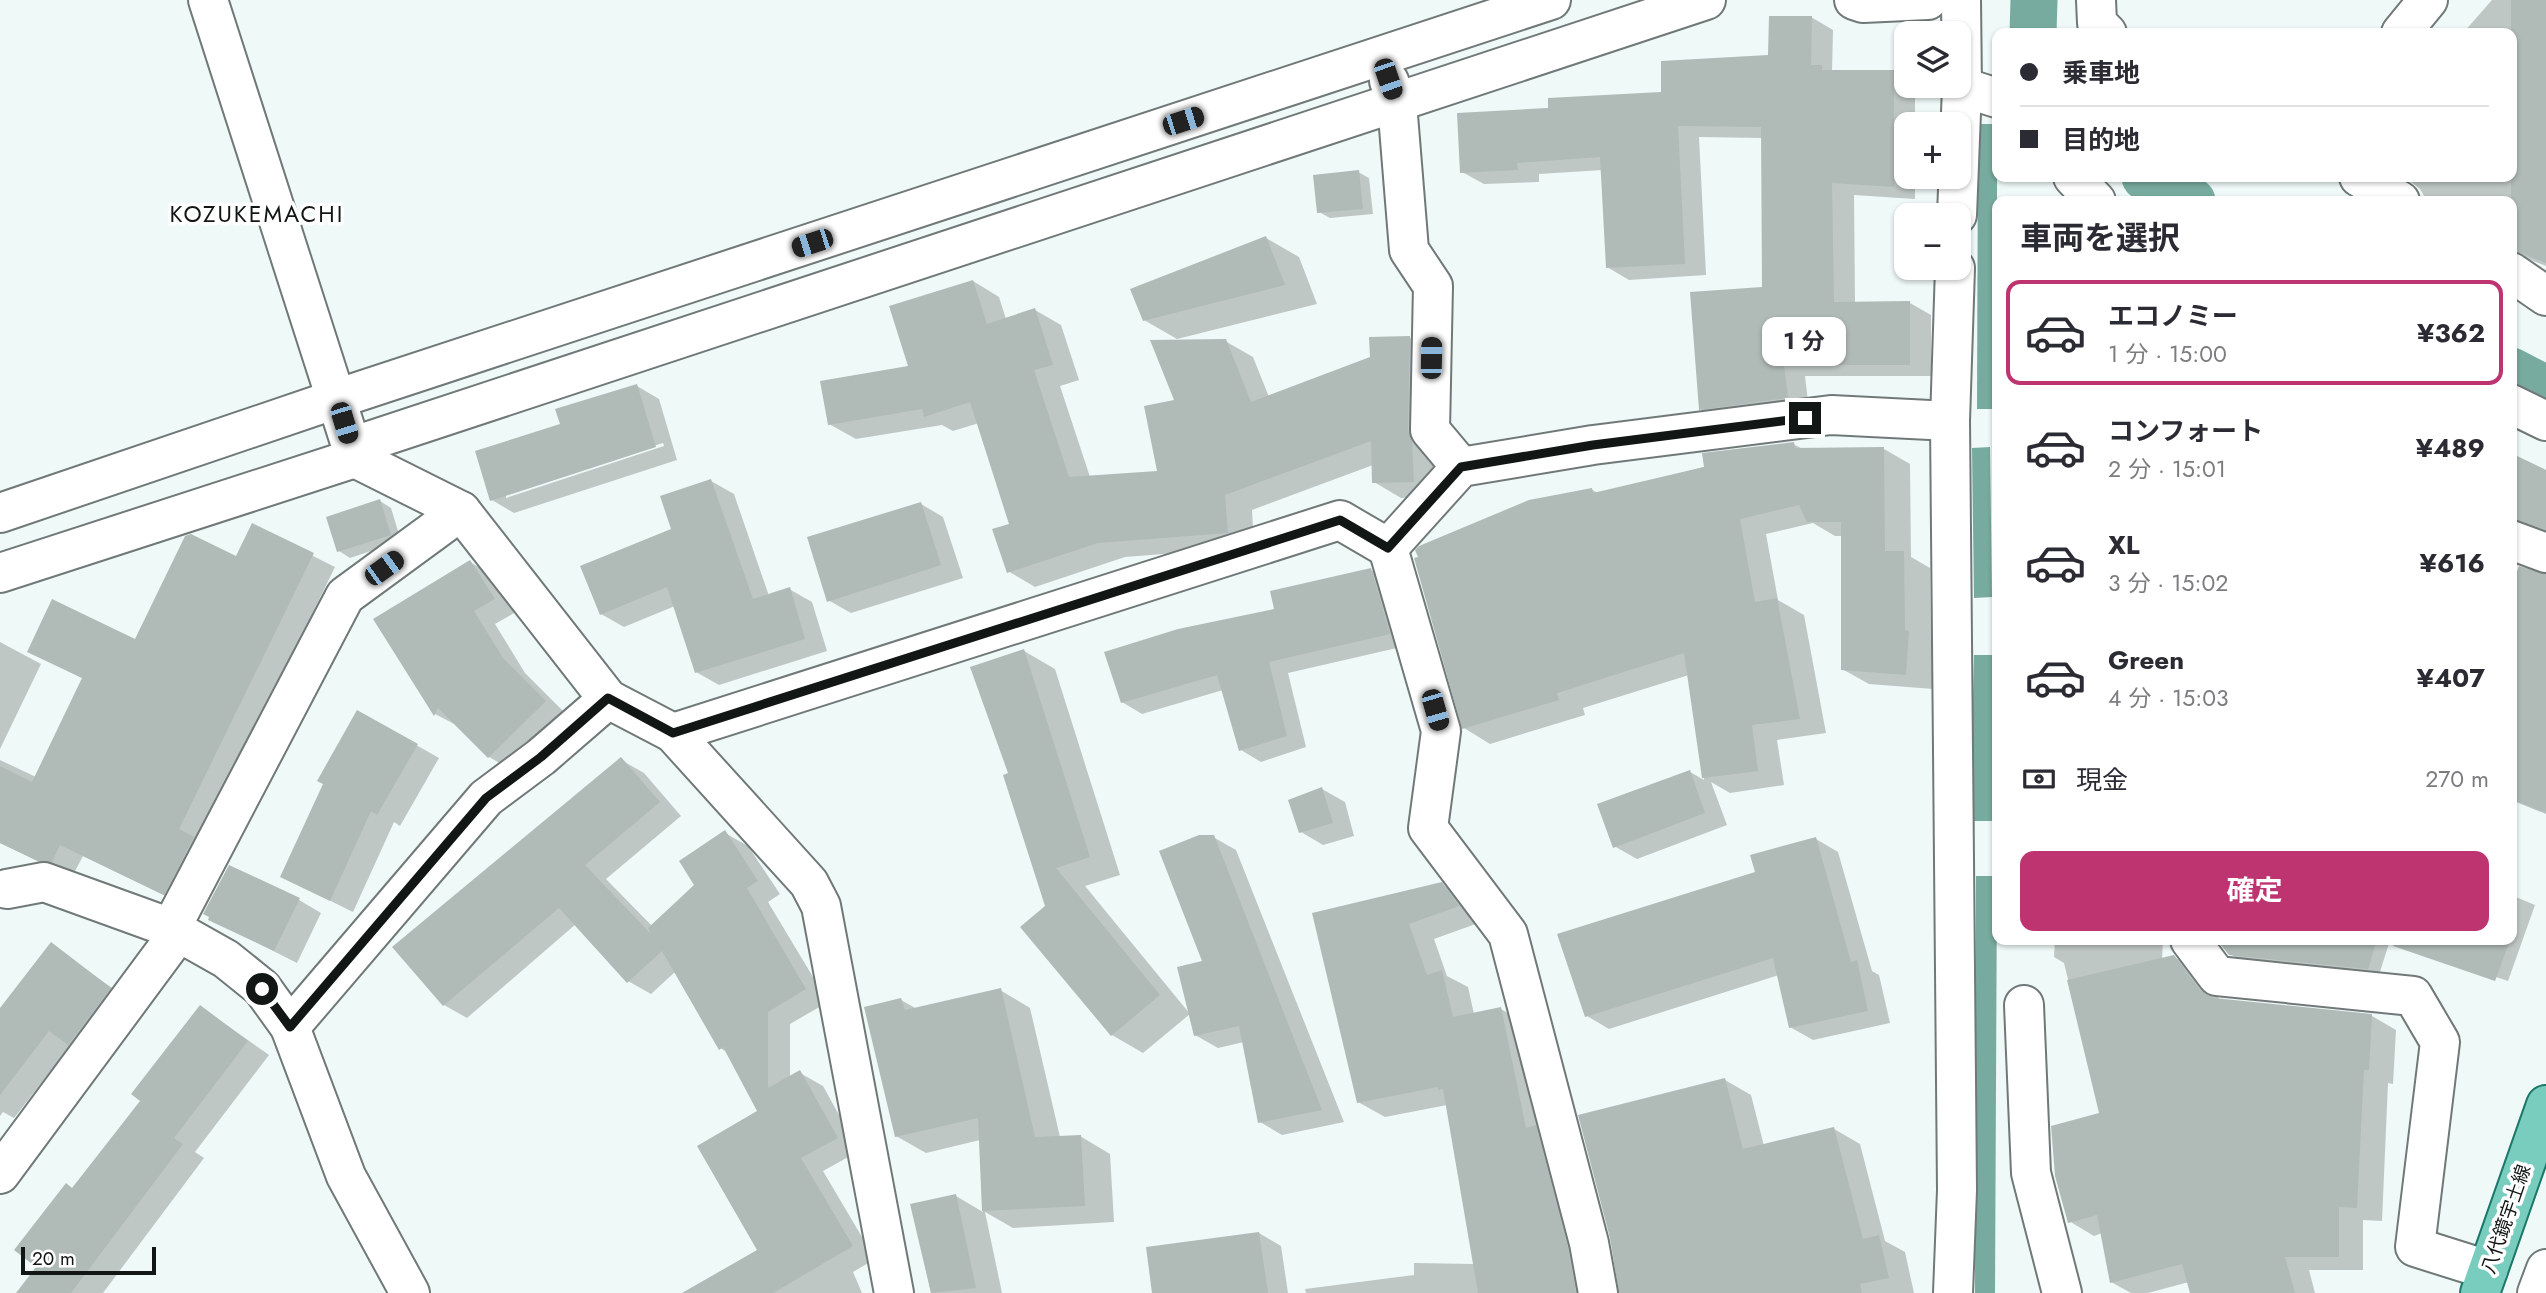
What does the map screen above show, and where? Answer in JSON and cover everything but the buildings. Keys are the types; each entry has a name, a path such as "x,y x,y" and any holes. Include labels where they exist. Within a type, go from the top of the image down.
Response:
{"main road":[{"name":"八代鏡宇土線","path":"2484,1281 2546,1105"}],"street":[{"path":"208,0 353,453 461,511 608,698 673,733 809,883 821,906 894,1293"},
{"path":"0,513 336,399 1551,0"},
{"path":"0,573 1706,0"},
{"path":"1854,0 1863,3 1928,0"},
{"path":"1959,203 1979,93 1961,0"},
{"path":"2096,0 2097,23 2102,28"},
{"path":"2405,28 2428,0"},
{"path":"1380,56 1397,103 1409,250 1433,286 1430,430 1461,467"},
{"path":"1236,104 1255,150"},
{"path":"2078,182 2091,196"},
{"path":"2368,182 2391,196"},
{"path":"2517,276 2546,296"},
{"path":"1953,1293 1957,1190 1950,421 1955,280"},
{"path":"2517,407 2546,421"},
{"path":"1388,548 1461,467 1593,445 1830,415 1950,421"},
{"path":"0,1174 168,947 171,928 345,596 461,511"},
{"path":"673,733 1340,520 1388,548 1441,731 1428,828 1508,934 1589,1243 1598,1293"},
{"path":"2517,542 2546,553"},
{"path":"290,1027 486,798 541,757 608,698"},
{"path":"7,889 44,882 171,928 226,959 262,989 290,1027 346,1176 410,1293"},
{"path":"2194,945 2217,976 2413,996 2440,1042 2415,1247 2484,1281"},
{"path":"2024,1005 2031,1173 2062,1293"},
{"path":"2537,1293 2546,1269"}],"shaded area":[{"path":"1978,124 1992,124 1992,182 1997,182 1997,196 1992,196 1992,409 1977,409"},
{"path":"1990,447 1992,597 1974,598 1972,448"},
{"path":"1974,655 1992,655 1992,821 1970,821"},
{"path":"1976,876 1992,876 1992,945 1997,945 1995,1293 1975,1293"}],"waterway":[{"path":"2033,28 2034,0"},
{"path":"2155,182 2182,196"},
{"path":"2517,374 2546,389"}],"district":[{"name":"KOZUKEMACHI","path":"257,214"}],"route":[{"path":"262,989 290,1027 486,798 541,757 608,698 673,733 1340,520 1388,548 1461,467 1593,445 1805,418"}]}
